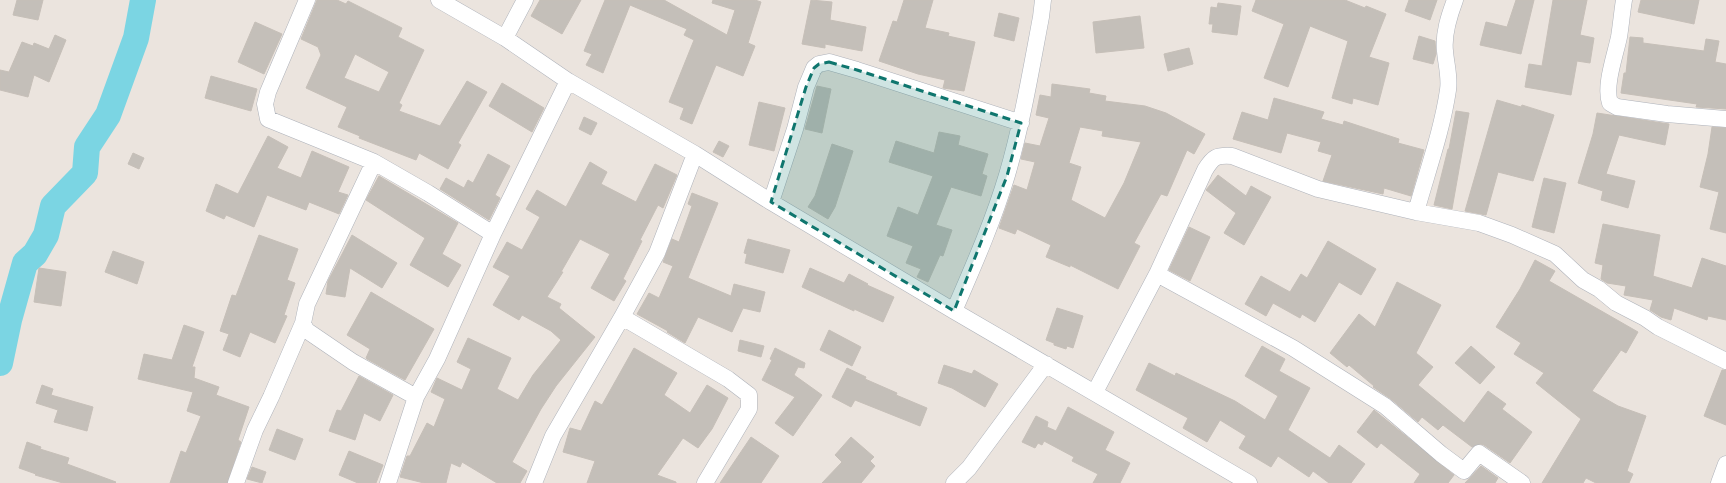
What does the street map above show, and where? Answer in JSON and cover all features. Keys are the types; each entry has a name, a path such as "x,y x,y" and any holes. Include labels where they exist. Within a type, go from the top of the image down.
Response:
{"street":[{"path":"307,0 268,92 265,104 268,119 374,162 428,193 493,234"},
{"path":"439,0 505,38 568,81 695,154 770,202 1249,483"},
{"path":"505,38 525,0"},
{"path":"954,311 982,243 1007,176 1021,123 1043,0"},
{"path":"1416,212 1441,121 1448,89 1448,71 1444,50 1446,29 1455,0"},
{"path":"1624,0 1619,36 1610,79 1608,96 1610,103 1617,107 1667,114 1726,119"},
{"path":"770,202 795,129 806,87 814,68 820,64 829,62 857,70 1021,123"},
{"path":"388,483 416,397 437,359 493,234 568,81"},
{"path":"534,483 553,436 657,253 695,154"},
{"path":"1095,392 1157,274 1205,170 1211,160 1219,155 1232,156 1318,189 1416,212 1479,223 1555,254 1583,280 1616,303 1645,318 1658,327 1726,361"},
{"path":"236,483 255,430 303,323 307,304 374,162"},
{"path":"1157,274 1293,348 1385,406 1441,454 1464,471 1479,453 1522,483"},
{"path":"622,317 728,379 748,395 750,409 705,483"},
{"path":"303,323 306,330 353,362 416,397"},
{"path":"954,483 969,468 1046,364"},
{"path":"1719,483 1726,464"}],"highlighted area":[{"path":"829,62 857,70 1021,123 1007,176 954,311 771,202 806,87 814,68 819,64"}],"building":[{"path":"17,0 43,0 38,20 13,15"},
{"path":"317,0 337,0 346,4 348,1 402,28 398,37 424,50 399,103 402,105 399,111 440,126 467,81 487,92 458,143 461,145 448,169 419,153 416,160 359,138 360,136 338,127 347,107 306,88 321,55 318,47 301,39","holes":["355,54 389,72 379,92 344,78"]},
{"path":"540,0 581,0 562,34 531,16"},
{"path":"605,0 664,0 727,35 735,10 712,3 713,0 755,0 761,2 748,43 755,46 743,76 716,65 692,124 680,119 684,108 669,102 694,40 684,35 687,29 630,5 603,73 586,65 592,54 584,51"},
{"path":"811,0 832,2 830,20 866,27 862,51 825,44 825,48 802,44"},
{"path":"904,0 933,0 925,28 949,33 948,36 975,42 964,91 943,88 945,80 918,74 879,61 893,21 897,22"},
{"path":"1256,0 1345,0 1386,14 1369,57 1389,63 1378,105 1353,98 1352,104 1332,98 1348,41 1310,26 1288,87 1264,78 1284,24 1252,11"},
{"path":"1409,0 1437,0 1430,20 1405,11"},
{"path":"1516,0 1534,0 1521,54 1480,45 1486,22 1507,27"},
{"path":"1553,0 1587,0 1580,35 1594,38 1590,63 1577,61 1571,95 1525,87 1529,64 1542,66"},
{"path":"1641,0 1699,0 1694,24 1638,12"},
{"path":"1218,3 1241,6 1237,35 1212,32 1213,24 1209,24 1211,7 1217,8"},
{"path":"999,13 1019,18 1014,41 994,36"},
{"path":"1140,16 1144,48 1096,53 1093,22"},
{"path":"255,22 282,34 264,74 238,62"},
{"path":"55,35 66,40 49,82 34,75 28,97 0,90 0,70 9,72 22,42 33,46 34,43 49,49"},
{"path":"1419,36 1435,41 1436,54 1433,64 1413,59"},
{"path":"1630,37 1643,38 1643,43 1704,51 1706,39 1719,41 1715,62 1726,64 1726,109 1696,107 1697,104 1621,93 1624,73 1626,73"},
{"path":"1189,48 1193,64 1168,71 1164,54"},
{"path":"211,76 257,89 251,111 205,98"},
{"path":"502,83 544,108 532,132 489,106"},
{"path":"1052,84 1090,89 1089,93 1106,96 1105,101 1145,106 1166,113 1205,134 1194,154 1187,150 1167,196 1161,194 1134,243 1140,246 1118,289 1070,265 1070,267 1046,257 1051,245 1017,229 1015,234 999,228 1014,185 1027,190 1035,162 1021,159 1025,143 1040,146 1049,118 1036,115 1040,95 1051,97","holes":["1080,127 1103,131 1102,136 1141,142 1124,183 1105,218 1071,200 1081,167 1069,163"]},
{"path":"817,86 831,89 822,133 805,129"},
{"path":"1274,98 1324,112 1321,119 1343,125 1344,121 1399,139 1398,143 1424,150 1411,196 1384,188 1383,194 1323,181 1332,155 1318,151 1321,142 1287,133 1281,153 1233,139 1242,112 1268,120"},
{"path":"1497,100 1521,107 1522,105 1554,115 1533,181 1498,172 1486,215 1465,211"},
{"path":"759,102 785,108 774,151 749,145"},
{"path":"1456,111 1469,113 1452,209 1434,205 1449,149"},
{"path":"1597,113 1669,124 1665,145 1619,135 1606,174 1635,181 1628,208 1601,200 1603,191 1578,183 1593,134"},
{"path":"584,117 597,123 591,135 579,129"},
{"path":"1712,127 1726,128 1726,233 1710,229 1719,192 1700,187 1708,154"},
{"path":"939,132 960,136 958,145 988,154 982,174 987,176 981,196 951,187 936,225 952,230 943,256 940,255 928,282 917,277 921,269 906,263 913,246 887,236 898,207 918,215 933,176 889,162 896,141 934,153"},
{"path":"268,136 288,147 277,168 301,178 312,151 349,167 338,192 348,195 339,214 309,202 306,210 267,195 254,227 226,215 224,219 206,211 216,184 238,194"},
{"path":"719,141 729,146 723,157 713,152"},
{"path":"832,144 853,151 835,207 828,219 808,207 815,196"},
{"path":"133,153 144,158 139,169 128,164"},
{"path":"488,154 510,166 495,195 500,198 489,220 440,189 446,178 464,188 468,180 473,183"},
{"path":"590,162 607,172 601,184 636,202 655,164 677,175 663,208 658,205 640,240 642,241 623,279 626,281 614,301 591,288 610,254 580,239 561,272 563,272 547,297 561,304 559,308 595,337 556,386 541,409 512,462 527,471 520,483 497,483 462,462 460,467 451,463 446,483 424,483 400,477 407,456 410,456 427,423 434,427 445,399 431,392 437,378 462,390 471,369 457,362 468,338 511,358 497,389 518,400 533,375 561,340 551,331 522,315 519,320 493,305 510,276 493,267 507,242 522,250 540,217 526,209 537,190 566,207"},
{"path":"1218,175 1246,196 1251,186 1271,197 1244,245 1224,233 1236,213 1206,190"},
{"path":"379,176 458,223 442,254 461,265 448,287 410,265 425,238 366,200"},
{"path":"1544,178 1566,183 1554,233 1532,227"},
{"path":"692,193 718,203 688,278 731,296 734,284 765,292 760,312 743,308 732,332 698,317 685,343 667,332 668,331 637,314 649,293 659,298 673,266 663,262 672,239 679,242 692,206 688,204"},
{"path":"1603,224 1660,235 1653,276 1692,288 1702,258 1726,266 1726,320 1708,316 1707,320 1674,308 1671,320 1661,317 1650,310 1653,300 1624,295 1626,286 1607,283 1601,279 1603,265 1595,263"},
{"path":"1189,227 1210,237 1190,281 1169,270"},
{"path":"259,235 298,249 287,280 295,283 284,315 287,316 275,343 250,332 240,357 223,350 229,334 220,331 232,295 236,296"},
{"path":"352,235 397,263 382,288 350,268 345,297 326,294 328,281"},
{"path":"748,239 790,250 783,273 745,263 747,254 744,253"},
{"path":"1328,241 1376,269 1361,295 1339,282 1315,322 1302,314 1300,318 1273,303 1266,316 1245,304 1261,276 1290,292 1301,274 1307,278"},
{"path":"113,251 144,262 137,284 105,272"},
{"path":"1535,260 1555,271 1549,281 1638,332 1626,353 1621,350 1592,391 1618,406 1646,416 1627,471 1633,474 1629,483 1596,483 1586,478 1583,483 1542,483 1581,419 1536,383 1544,373 1514,354 1521,343 1496,327 1520,289"},
{"path":"39,268 66,272 61,306 34,302"},
{"path":"810,268 844,283 849,274 868,284 867,285 894,297 883,322 854,309 854,311 802,287"},
{"path":"1397,282 1441,305 1416,353 1433,367 1418,385 1464,423 1488,391 1506,404 1502,409 1532,432 1510,463 1484,445 1480,444 1472,447 1443,425 1438,430 1422,417 1418,422 1391,399 1373,387 1374,386 1349,365 1347,367 1330,353 1359,314 1375,327"},
{"path":"371,292 434,329 405,380 367,359 366,358 370,349 347,335"},
{"path":"1057,308 1083,316 1073,348 1067,346 1066,349 1054,345 1054,343 1046,340"},
{"path":"184,325 204,332 192,367 195,367 194,378 219,387 216,395 249,407 238,440 241,442 227,483 170,483 181,451 186,453 201,416 187,411 193,392 138,379 144,354 172,360"},
{"path":"829,330 861,347 852,366 820,350"},
{"path":"740,340 764,346 761,357 738,351"},
{"path":"1262,346 1285,359 1279,371 1310,388 1288,430 1330,458 1339,445 1365,464 1351,483 1329,483 1313,471 1309,477 1278,456 1271,467 1239,448 1246,436 1220,420 1207,442 1183,428 1188,418 1136,390 1149,363 1175,376 1176,373 1235,401 1265,420 1278,396 1245,376"},
{"path":"1471,346 1495,367 1480,384 1455,363"},
{"path":"634,348 677,373 664,395 690,413 707,385 728,398 712,429 698,448 683,438 657,475 676,483 587,483 595,461 563,452 570,428 581,431 595,401 602,405"},
{"path":"775,348 805,363 804,368 798,367 794,375 822,395 793,436 775,423 795,397 762,380 772,360 770,359"},
{"path":"944,365 972,374 974,370 998,384 985,407 952,388 938,383"},
{"path":"847,368 866,377 865,379 897,393 896,395 927,408 920,426 855,400 851,407 832,397"},
{"path":"1722,370 1726,370 1726,425 1704,416"},
{"path":"359,376 393,395 380,421 364,413 355,440 329,431 337,410 341,411"},
{"path":"42,385 53,389 51,395 93,407 87,431 54,422 58,410 36,403"},
{"path":"1068,407 1114,432 1105,450 1130,463 1120,483 1093,483 1098,474 1072,461 1074,457 1044,441 1042,445 1038,443 1035,448 1022,442 1036,416 1048,422 1047,427 1056,431"},
{"path":"1374,410 1454,475 1448,483 1414,483 1420,474 1381,443 1377,448 1357,432"},
{"path":"277,429 303,439 295,460 269,450"},
{"path":"751,437 779,456 761,483 720,483"},
{"path":"851,437 874,457 870,461 875,466 861,483 822,483 842,462 835,455"},
{"path":"27,442 41,447 40,449 69,458 67,464 116,482 63,483 35,475 36,474 19,468"},
{"path":"349,451 383,465 376,483 358,483 339,475"},
{"path":"1481,466 1498,478 1495,483 1465,483"},
{"path":"252,467 266,472 262,483 247,479"}],"waterway":[{"path":"0,363 9,320 25,263 35,254 46,235 53,206 85,173 87,147 108,115 136,38 143,0"}]}
